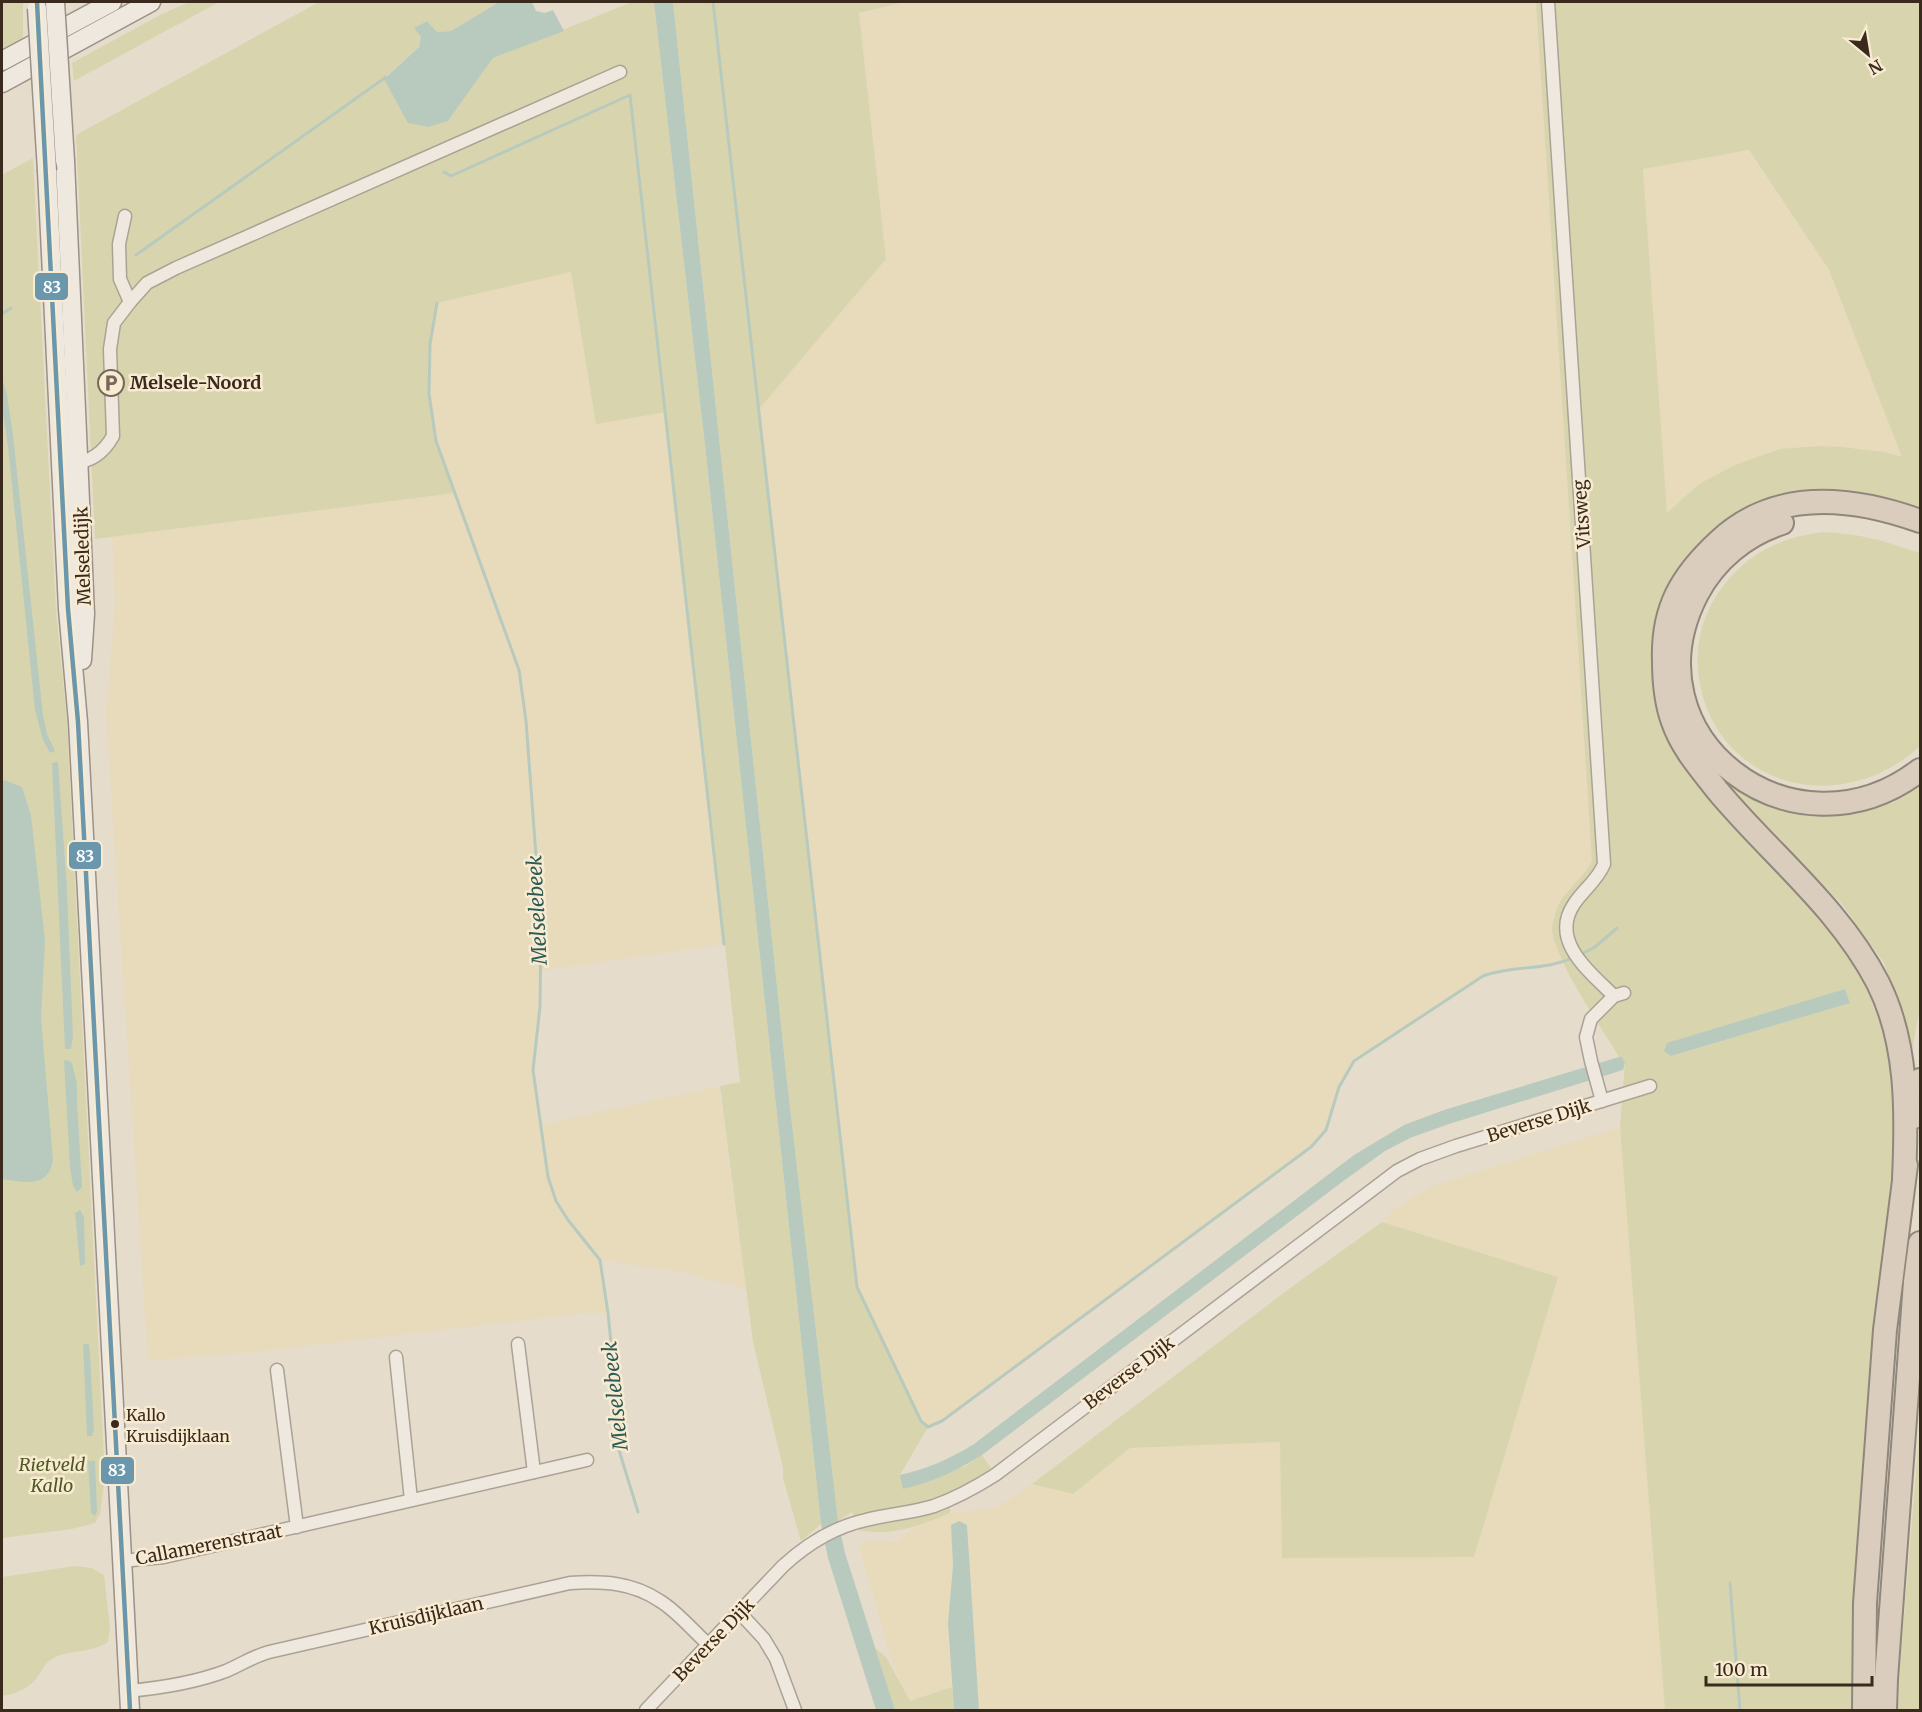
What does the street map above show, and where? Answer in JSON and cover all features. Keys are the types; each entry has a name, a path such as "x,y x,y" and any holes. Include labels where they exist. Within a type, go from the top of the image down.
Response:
{"highway":[{"path":"1904,1179 1907,1119 1898,1039 1888,1006 1856,945 1831,913 1738,815 1689,755 1673,722 1666,695 1663,642 1671,607 1690,571 1732,529 1757,515 1791,504 1829,501 1871,506 1920,521"},
{"path":"1920,535 1881,521 1852,516 1823,515 1796,518 1765,528 1741,543 1719,562 1702,584 1689,610 1682,633 1679,657 1688,711 1703,740 1726,768 1765,792 1794,801 1818,805 1842,804 1894,787 1920,770"},
{"path":"1864,1710 1865,1603 1886,1330 1904,1179 1920,1080"},
{"path":"1885,1710 1920,1243"}],"main road":[{"name":"Melseledijk","path":"55,2 65,161 85,614 78,722"},
{"path":"2,61 112,2"},
{"path":"2,83 151,2"},
{"name":"Melseledijk","path":"37,5 60,464 68,609 78,722 130,1710"}],"street":[{"name":"Vitsweg","path":"1548,2 1604,864 1598,877 1568,914 1565,928 1573,951 1584,966 1619,995 1591,1019 1586,1037 1602,1101"},
{"path":"60,464 79,463 96,456 106,448 112,436 110,349 114,323 147,283 176,268 620,72"},
{"path":"125,216 119,244 120,279 130,302"},
{"name":"Beverse Dijk","path":"646,1710 799,1552 818,1539 848,1525 932,1506 975,1488 1397,1172 1420,1159 1447,1149 1650,1086"},
{"path":"518,1344 534,1472"},
{"path":"396,1357 411,1500"},
{"name":"Callamerenstraat","path":"277,1370 297,1527"},
{"name":"Callamerenstraat","path":"121,1561 164,1557 586,1460"},
{"name":"Kruisdijklaan","path":"128,1691 197,1680 226,1671 269,1652 570,1583 599,1581 621,1584 643,1592 661,1601 709,1645"},
{"path":"740,1613 764,1639 777,1659 795,1710"}],"shaded area":[{"path":"499,2 532,2 536,11 545,13 553,10 564,31 493,58 448,121 428,127 408,123 384,79 419,47 421,37 414,28 427,21 437,32 451,31"},
{"path":"651,2 673,2 787,1081 838,1521 845,1553 895,1710 876,1710 828,1558 821,1524 706,454 654,3"},
{"path":"904,2 1536,2 1592,861 1588,870 1564,895 1557,909 1552,927 1563,963 1498,970 1483,976 1354,1061 1339,1087 1326,1130 1311,1147 942,1421 928,1427 921,1421 857,1287 759,409 886,259 859,13"},
{"path":"1748,150 1829,270 1903,458 1884,452 1819,446 1699,484 1667,514 1642,169"},
{"path":"571,271 596,424 666,411 724,944 541,971 540,1007 533,1070 539,1125 719,1086 746,1289 676,1271 600,1260 608,1313 578,1314 256,1352 148,1361 106,716 115,603 112,537 455,493 436,441 429,394 430,344 437,303"},
{"path":"2,378 13,435 43,715 47,734 55,751 50,753 43,740 35,710 8,446 2,408"},
{"path":"58,762 67,889 73,1036 71,1049 65,1049 52,763"},
{"path":"4,780 22,787 31,815 45,940 41,1018 53,1160 46,1176 34,1182 2,1179 2,783"},
{"path":"1845,989 1850,1003 1671,1056 1664,1051 1667,1043"},
{"path":"1622,1057 1625,1063 1623,1070 1449,1124 1410,1138 1385,1151 982,1455 944,1475 903,1489 900,1475 938,1463 974,1444 1354,1155 1404,1125 1444,1110"},
{"path":"64,1061 72,1063 77,1083 82,1187 77,1192 73,1186 70,1167"},
{"path":"1620,1127 1665,1710 979,1710 967,1525 959,1521 951,1525 953,1566 948,1623 952,1687 910,1702 892,1662 859,1545 869,1541 896,1542 914,1527 950,1513 998,1507 1032,1484 1073,1493 1130,1448 1281,1442 1558,1277 1382,1222 1393,1210 1432,1186"},
{"path":"80,1210 84,1217 85,1264 80,1266 75,1213"},
{"path":"83,1344 89,1344 94,1430 92,1436 87,1436"},
{"path":"88,1461 95,1461 97,1511 95,1516 91,1513"},
{"path":"959,1521 967,1525 979,1710 954,1710 948,1623 953,1566 951,1525"}],"green space":[{"path":"2,2 23,2 23,40 2,52"},
{"path":"189,2 219,2 74,81 72,63 160,15"},
{"path":"319,2 499,2 451,31 437,32 427,21 415,28 421,37 419,47 384,78 448,121 493,58 632,2 654,3 706,454 821,1524 801,1541 783,1478 783,1468 753,1342 720,1086 740,1082 666,412 596,424 571,272 437,303 430,355 430,406 436,441 455,493 95,539 76,135"},
{"path":"673,2 904,2 859,13 886,259 759,409 857,1287 921,1421 928,1427 900,1475 902,1481 964,1467 982,1455 993,1471 950,1495 950,1513 894,1531 859,1530 852,1512 838,1521 787,1081"},
{"path":"1536,2 1920,2 1920,510 1872,496 1828,491 1806,493 1785,496 1745,511 1709,537 1690,556 1674,579 1666,725 1850,949 1881,1009 1899,1119 1853,1710 1665,1710 1620,1127 1625,1063 1622,1057 1619,1057 1569,973 1554,940 1552,927 1560,902 1592,861","holes":["1749,150 1829,270 1902,457 1884,452 1842,447 1780,449 1735,465 1699,484 1667,513 1643,169","1845,989 1849,1003 1672,1056"]},
{"name":"Rietveld Kallo","path":"33,158 56,610 67,722 105,1478 100,1514 95,1523 72,1529 2,1538 2,175"},
{"path":"1823,532 1850,534 1920,553 1920,746 1888,769 1853,782 1818,786 1784,780 1752,765 1726,742 1708,710 1697,660 1706,616 1716,596 1733,574 1767,548 1808,534"},
{"path":"1719,780 1759,803 1821,816 1893,803 1920,782 1920,1007 1912,1051 1884,963 1841,903"},
{"path":"1382,1222 1558,1277 1474,1557 1282,1558 1280,1442 1130,1448 1073,1494 1032,1484 1286,1291"},
{"path":"1920,1424 1920,1710 1898,1710 1899,1678"},
{"path":"75,1566 92,1568 104,1575 110,1628 108,1642 93,1649 56,1657 47,1663 27,1687 2,1696 2,1577"},
{"path":"875,1648 886,1657 910,1701 952,1687 954,1710 895,1710"}],"waterway":[{"path":"713,2 857,1287 921,1421 928,1427 942,1421 1311,1147 1326,1130 1339,1087 1354,1061 1483,976 1506,970 1552,964 1574,957"},
{"path":"136,255 386,77"},
{"path":"444,172 451,176 630,95 724,944"},
{"name":"Melselebeek","path":"437,303 430,344 429,394 436,441 519,670 526,721 541,923 540,1007 533,1070 548,1177 556,1201 600,1260 617,1401 618,1447 638,1512"},
{"path":"2,314 11,308"},
{"path":"1580,955 1595,947 1617,928"},
{"path":"1730,1583 1740,1710"}],"transit line":[{"name":"83","path":"37,2 68,609 78,722 130,1710"}],"place":[{"name":"Melsele-Noord","path":"111,383"},
{"name":"Kallo Kruisdijklaan","path":"115,1424"}]}
